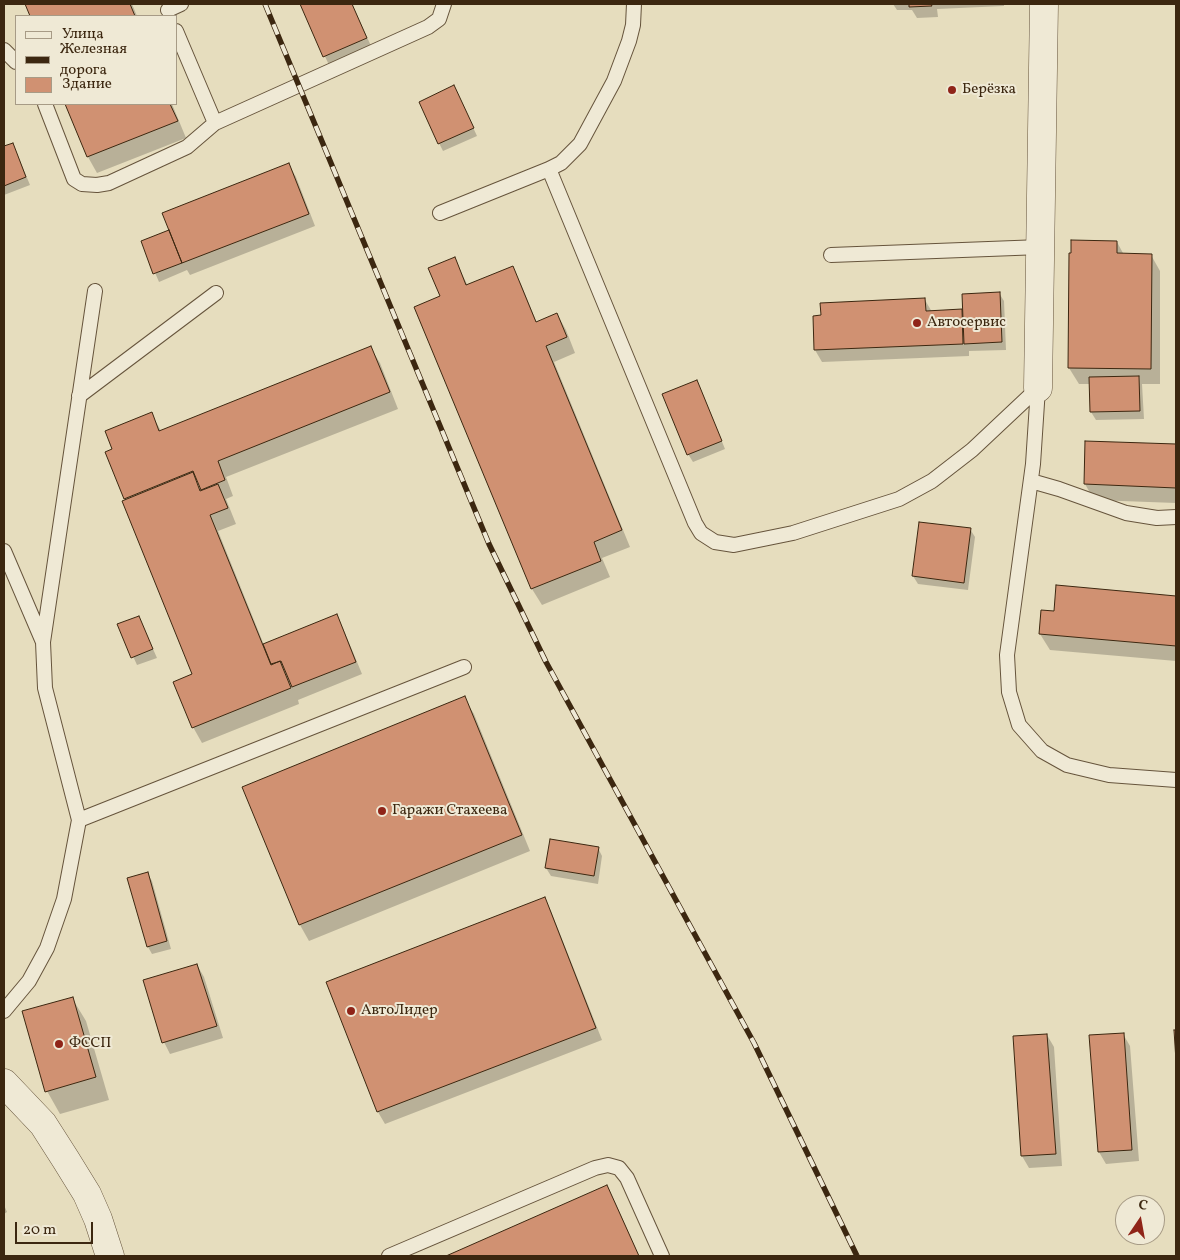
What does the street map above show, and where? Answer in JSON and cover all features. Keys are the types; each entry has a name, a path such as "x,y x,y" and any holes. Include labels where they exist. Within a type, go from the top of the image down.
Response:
{"street":[{"path":"1038,388 1044,4"},
{"path":"4,1083 42,1124 66,1160 98,1218 110,1256"}],"lane":[{"path":"167,10 181,4"},
{"path":"45,105 74,179 82,184 97,185 109,183 187,147 215,124 428,27 439,19 444,4"},
{"path":"440,213 549,169 561,163 580,144 614,81 633,26 634,4"},
{"path":"178,36 215,124"},
{"path":"4,50 15,61"},
{"path":"549,169 695,523 701,533 715,542 734,545 793,533 899,499 932,481 972,450 1038,388"},
{"path":"831,254 1041,247"},
{"path":"4,1012 28,981 47,948 64,899 79,820 46,688 43,642 95,291"},
{"path":"79,396 216,292"},
{"path":"1038,388 1031,481 1007,655 1009,692 1019,725 1042,751 1067,765 1109,775 1176,780"},
{"path":"1031,481 1126,513 1157,518 1176,517"},
{"path":"4,550 43,642"},
{"path":"79,820 464,667"},
{"path":"389,1256 596,1168 608,1165 619,1168 626,1178 662,1256"}],"building":[{"path":"25,4 130,4 135,15 30,15"},
{"path":"300,4 352,4 367,38 323,57"},
{"path":"909,4 931,4 932,6 909,7"},
{"path":"454,85 474,128 438,144 419,102"},
{"path":"65,105 170,105 178,121 87,157"},
{"path":"13,143 26,177 4,186 4,146"},
{"path":"289,163 309,214 182,263 162,213"},
{"path":"169,230 182,263 153,274 141,241"},
{"path":"1071,240 1117,241 1117,253 1152,254 1151,369 1068,368 1069,253 1071,253"},
{"path":"455,257 466,285 513,266 536,322 557,313 567,337 546,346 622,530 594,542 601,561 531,589 414,307 440,296 428,268"},
{"path":"1000,292 1002,342 964,344 962,294"},
{"path":"925,298 926,311 962,309 963,344 814,350 813,316 821,315 820,303"},
{"path":"371,346 390,392 218,461 225,480 201,490 193,471 124,499 105,452 112,449 105,431 152,412 159,431"},
{"path":"1139,376 1140,411 1090,412 1089,377"},
{"path":"697,380 722,441 687,455 662,394"},
{"path":"1085,441 1176,444 1176,488 1084,484"},
{"path":"193,472 200,491 218,484 228,508 210,515 271,665 280,661 291,688 192,728 173,682 192,674 122,501"},
{"path":"919,522 971,528 964,583 912,576"},
{"path":"1056,585 1176,596 1176,646 1039,634 1041,610 1054,611"},
{"path":"337,614 356,662 292,687 281,661 271,664 263,644"},
{"path":"139,616 153,649 131,658 117,624"},
{"name":"Гаражи Стахеева","path":"465,696 522,835 299,925 242,787"},
{"path":"550,839 599,847 594,876 545,868"},
{"path":"148,872 167,941 147,947 127,878"},
{"path":"545,897 596,1028 377,1112 326,982"},
{"path":"197,964 217,1026 162,1043 143,980"},
{"name":"ФССП","path":"73,997 96,1077 45,1092 22,1011"},
{"path":"1174,1030 1176,1030 1176,1061"},
{"path":"1124,1033 1132,1150 1098,1152 1089,1035"},
{"path":"1047,1034 1056,1154 1021,1156 1013,1036"},
{"path":"607,1185 639,1256 446,1256"}],"railway":[{"path":"265,4 489,544 546,662 754,1043 857,1256"}],"place":[{"name":"Берёзка","path":"952,90"},
{"name":"Автосервис","path":"917,323"},
{"name":"Гаражи Стахеева","path":"382,811"},
{"name":"АвтоЛидер","path":"351,1011"},
{"name":"ФССП","path":"59,1044"}]}
